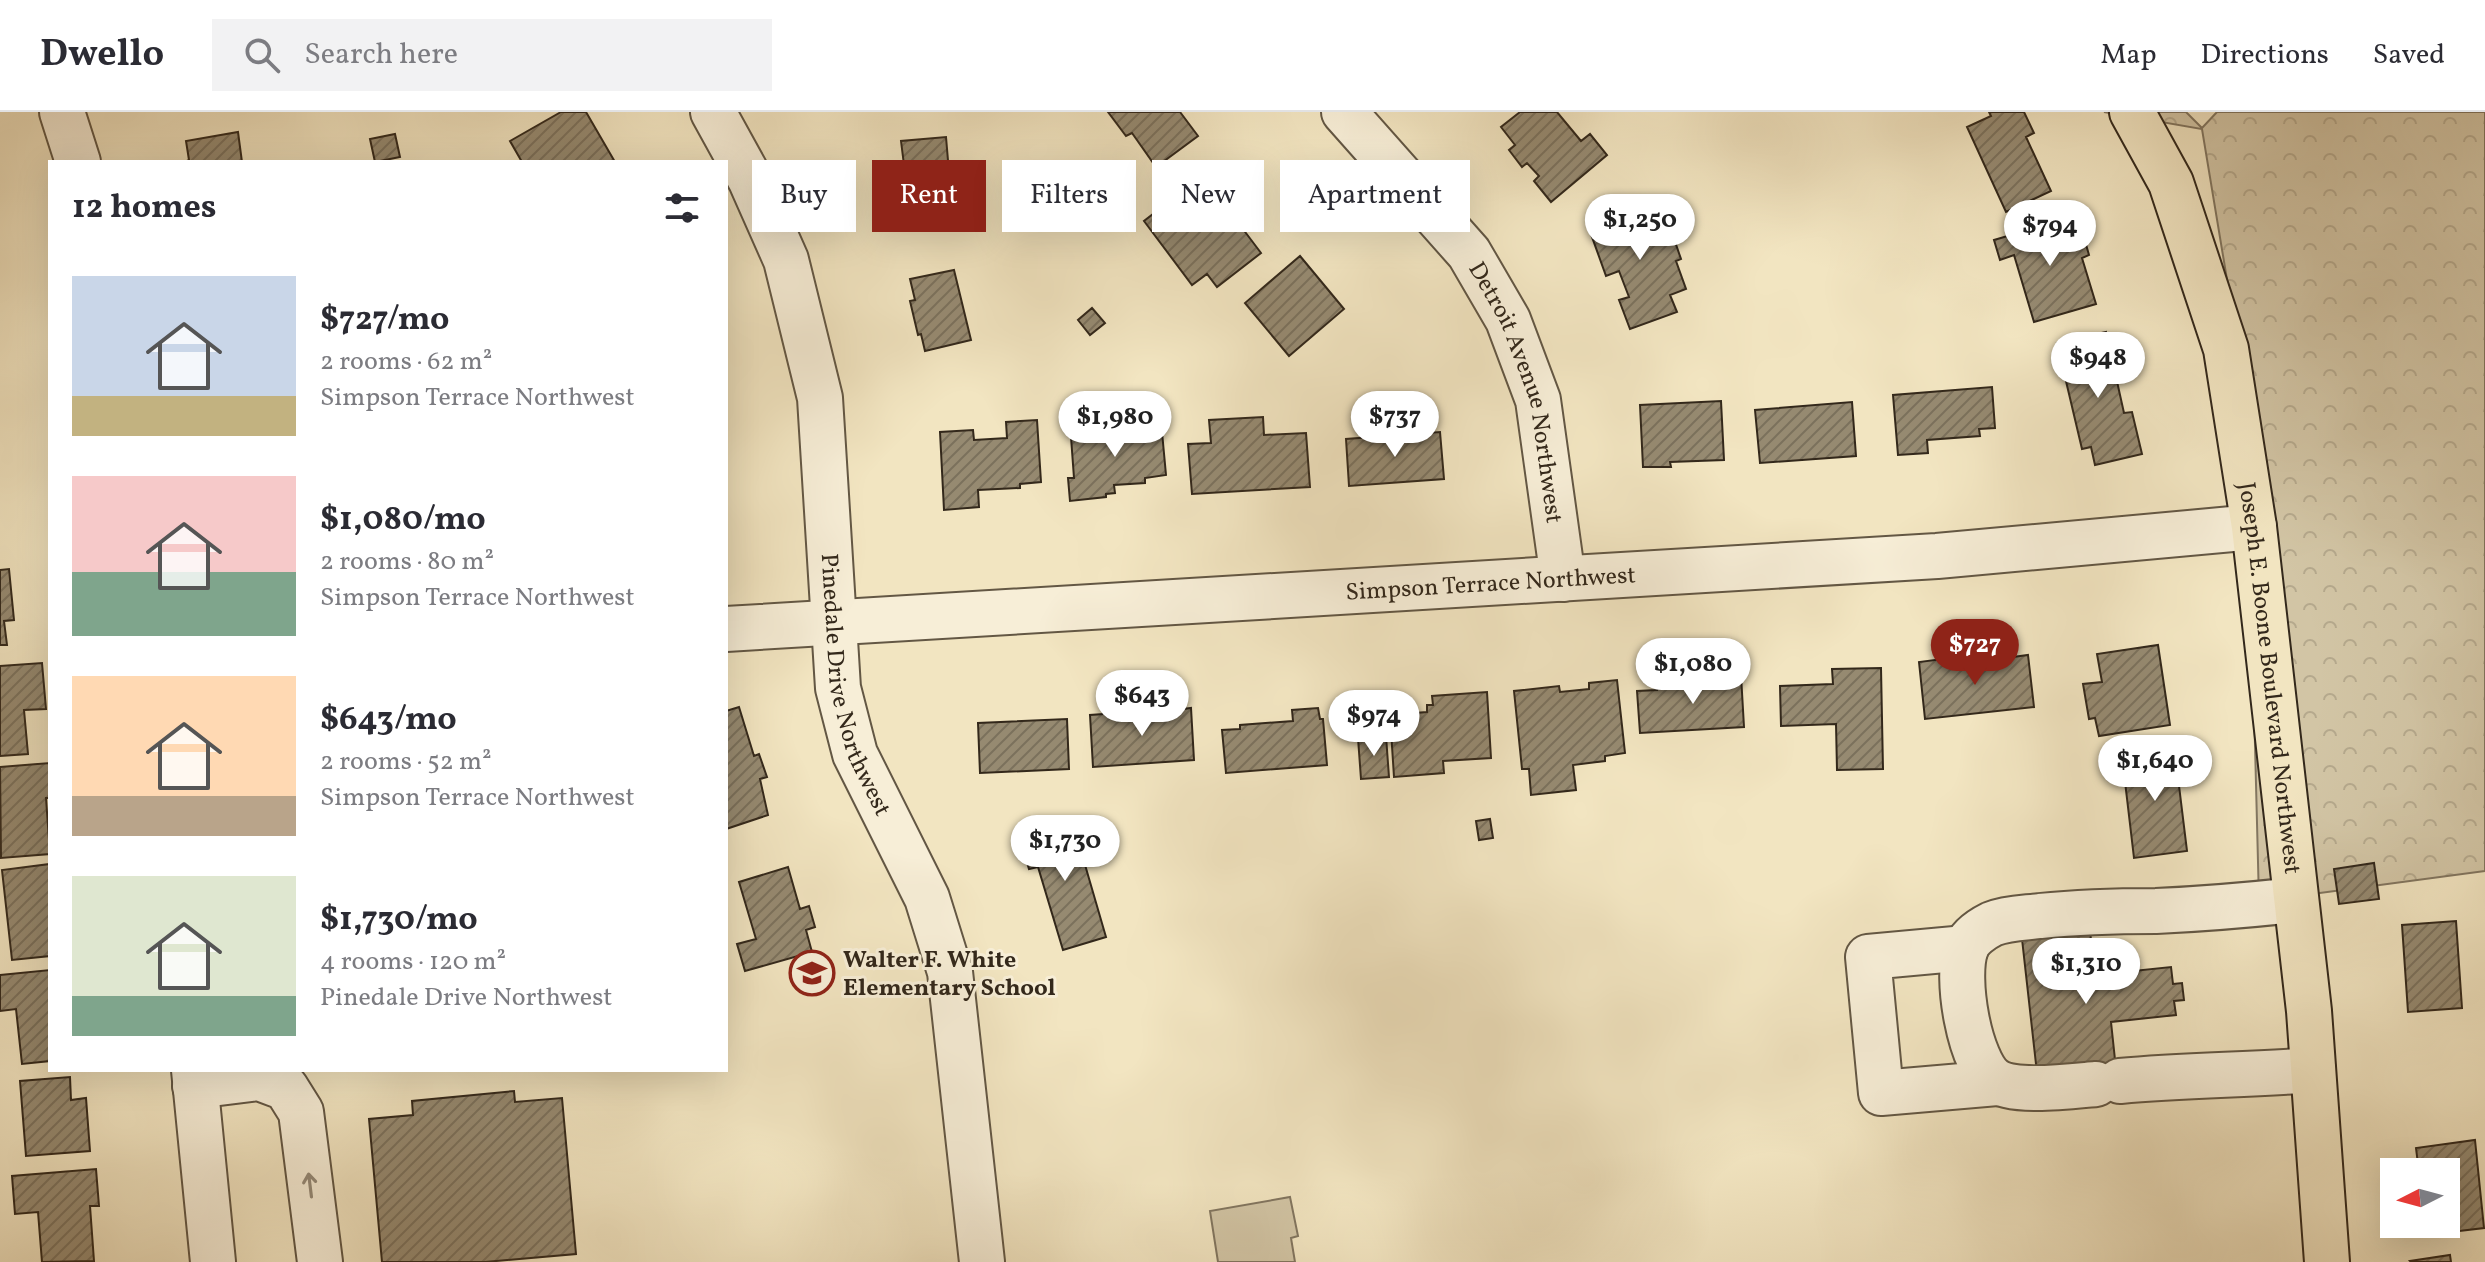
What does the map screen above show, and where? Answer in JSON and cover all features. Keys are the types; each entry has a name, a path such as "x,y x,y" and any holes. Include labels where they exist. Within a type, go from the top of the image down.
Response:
{"main road":[{"name":"Joseph E. Boone Boulevard Northwest","path":"2132,112 2171,183 2226,349 2254,527 2313,1070 2327,1262"}],"street":[{"path":"62,112 77,160"},
{"name":"Pinedale Drive Northwest","path":"713,112 751,181 786,260 820,398 838,688 855,754 927,898 950,972 982,1262"},
{"name":"Detroit Avenue Northwest","path":"1344,112 1469,253 1508,320 1538,400 1563,579"},
{"name":"Simpson Terrace Northwest","path":"728,629 1937,556 2254,527"},
{"path":"1997,1083 1983,1070 1975,1050 1964,995 1966,948 1974,935 1991,925 2009,920 2080,912 2245,906 2295,900"},
{"path":"1966,948 1868,957 1881,1093 1997,1083 2040,1089 2313,1070"},
{"path":"213,1262 194,1078 259,1078 286,1088 301,1112 320,1262"}],"green space":[{"path":"2104,112 2186,112 2202,128 2217,112 2485,112 2485,871 2259,901 2246,394 2202,129"},
{"path":"1290,1197 1298,1236 1291,1238 1295,1262 1218,1262 1210,1211"}],"building":[{"path":"561,112 586,112 614,160 521,160 510,141"},
{"path":"1108,112 1180,112 1198,136 1165,160 1152,161 1132,133 1126,136"},
{"path":"1520,112 1557,112 1581,141 1590,134 1607,155 1551,202 1534,181 1539,176 1527,163 1522,167 1509,150 1515,145 1501,127"},
{"path":"1989,112 2024,112 2034,133 2026,137 2051,191 2006,212 1967,127 1991,116"},
{"path":"238,132 242,160 189,160 186,141"},
{"path":"395,134 400,157 375,160 370,139"},
{"path":"946,137 948,160 903,160 901,141"},
{"path":"1650,200 1662,233 1671,230 1681,259 1676,261 1686,289 1670,295 1677,312 1630,329 1619,300 1629,297 1619,271 1606,276 1587,223"},
{"path":"1152,215 1152,232 1144,221"},
{"path":"2069,218 2075,237 2083,234 2089,255 2082,258 2096,304 2034,322 2014,255 2000,260 1994,240"},
{"path":"1152,232 1245,232 1261,253 1217,287 1207,274 1192,285"},
{"path":"1300,256 1344,309 1289,356 1245,303"},
{"path":"954,270 971,340 925,351 910,301 915,300 910,279"},
{"path":"1092,308 1105,323 1090,335 1078,320"},
{"path":"2106,332 2124,413 2132,412 2142,454 2095,465 2091,447 2082,449 2057,343"},
{"path":"1992,387 1995,428 1979,429 1980,436 1927,440 1928,453 1898,455 1893,395"},
{"path":"1721,401 1724,460 1670,462 1671,467 1643,467 1640,405"},
{"path":"1852,402 1856,456 1760,463 1755,410"},
{"path":"1140,413 1143,434 1162,432 1166,475 1145,478 1145,483 1114,485 1115,493 1106,494 1106,497 1070,501 1068,478 1074,478 1071,437 1112,434 1110,416"},
{"path":"1263,417 1264,435 1306,433 1310,487 1192,494 1188,444 1211,443 1209,420"},
{"path":"1037,420 1041,482 1020,484 1020,488 978,490 979,507 944,510 940,432 973,430 974,440 1007,438 1006,422"},
{"path":"1440,432 1444,479 1349,486 1346,439"},
{"path":"9,569 14,620 4,621 7,645 0,645 0,570"},
{"path":"2158,645 2170,725 2099,736 2095,718 2089,719 2083,684 2102,682 2097,654"},
{"path":"2028,655 2034,707 1925,719 1919,662 1950,658 1951,664 1962,663 1963,669 1999,665 1998,659"},
{"path":"42,663 46,709 24,710 28,754 0,756 0,666"},
{"path":"1881,668 1883,769 1837,770 1836,724 1781,726 1780,686 1833,684 1832,669"},
{"path":"1741,675 1744,727 1640,733 1637,691 1657,690 1656,685 1695,683 1695,678"},
{"path":"1617,680 1625,753 1605,756 1605,761 1573,765 1576,790 1531,795 1529,769 1522,769 1514,691 1559,686 1560,692 1589,689 1589,683"},
{"path":"1487,692 1491,758 1443,761 1444,773 1394,777 1390,715 1427,712 1427,705 1433,705 1432,696"},
{"path":"739,707 754,756 759,754 767,777 760,779 768,815 728,828 728,710"},
{"path":"1191,708 1194,760 1093,767 1090,715 1132,712 1132,716"},
{"path":"1318,708 1320,719 1323,719 1327,765 1226,773 1222,730 1240,729 1240,725 1293,721 1292,710"},
{"path":"1067,719 1069,769 980,773 978,723"},
{"path":"1386,736 1389,777 1361,779 1358,738"},
{"path":"2174,745 2187,851 2134,858 2124,773 2130,772 2128,751"},
{"path":"48,763 48,854 1,858 0,767"},
{"path":"1490,819 1493,838 1479,840 1476,821"},
{"path":"1072,820 1106,937 1063,950 1038,867 1029,869 1019,836"},
{"path":"2374,863 2379,899 2339,904 2334,869"},
{"path":"48,864 48,956 12,960 2,870"},
{"path":"788,867 800,909 809,906 815,927 806,930 812,952 745,971 737,944 756,939 739,882"},
{"path":"2456,921 2462,1008 2408,1012 2402,925"},
{"path":"2090,931 2095,975 2171,967 2173,984 2182,983 2184,1000 2174,1001 2176,1015 2111,1022 2118,1088 2037,1073 2022,939"},
{"path":"48,970 48,1061 22,1064 16,1009 0,1011 0,975"},
{"path":"70,1077 71,1100 86,1098 90,1151 26,1156 20,1081"},
{"path":"514,1091 515,1102 562,1098 576,1254 485,1262 382,1262 369,1119 413,1115 412,1101"},
{"path":"2475,1140 2484,1228 2460,1231 2460,1158 2417,1158 2416,1148"},
{"path":"96,1169 99,1206 90,1206 94,1261 42,1262 38,1212 15,1214 12,1176"},
{"path":"2450,1255 2451,1262 2410,1261"}],"place":[{"name":"Walter F. White Elementary School","path":"812,973"}]}
